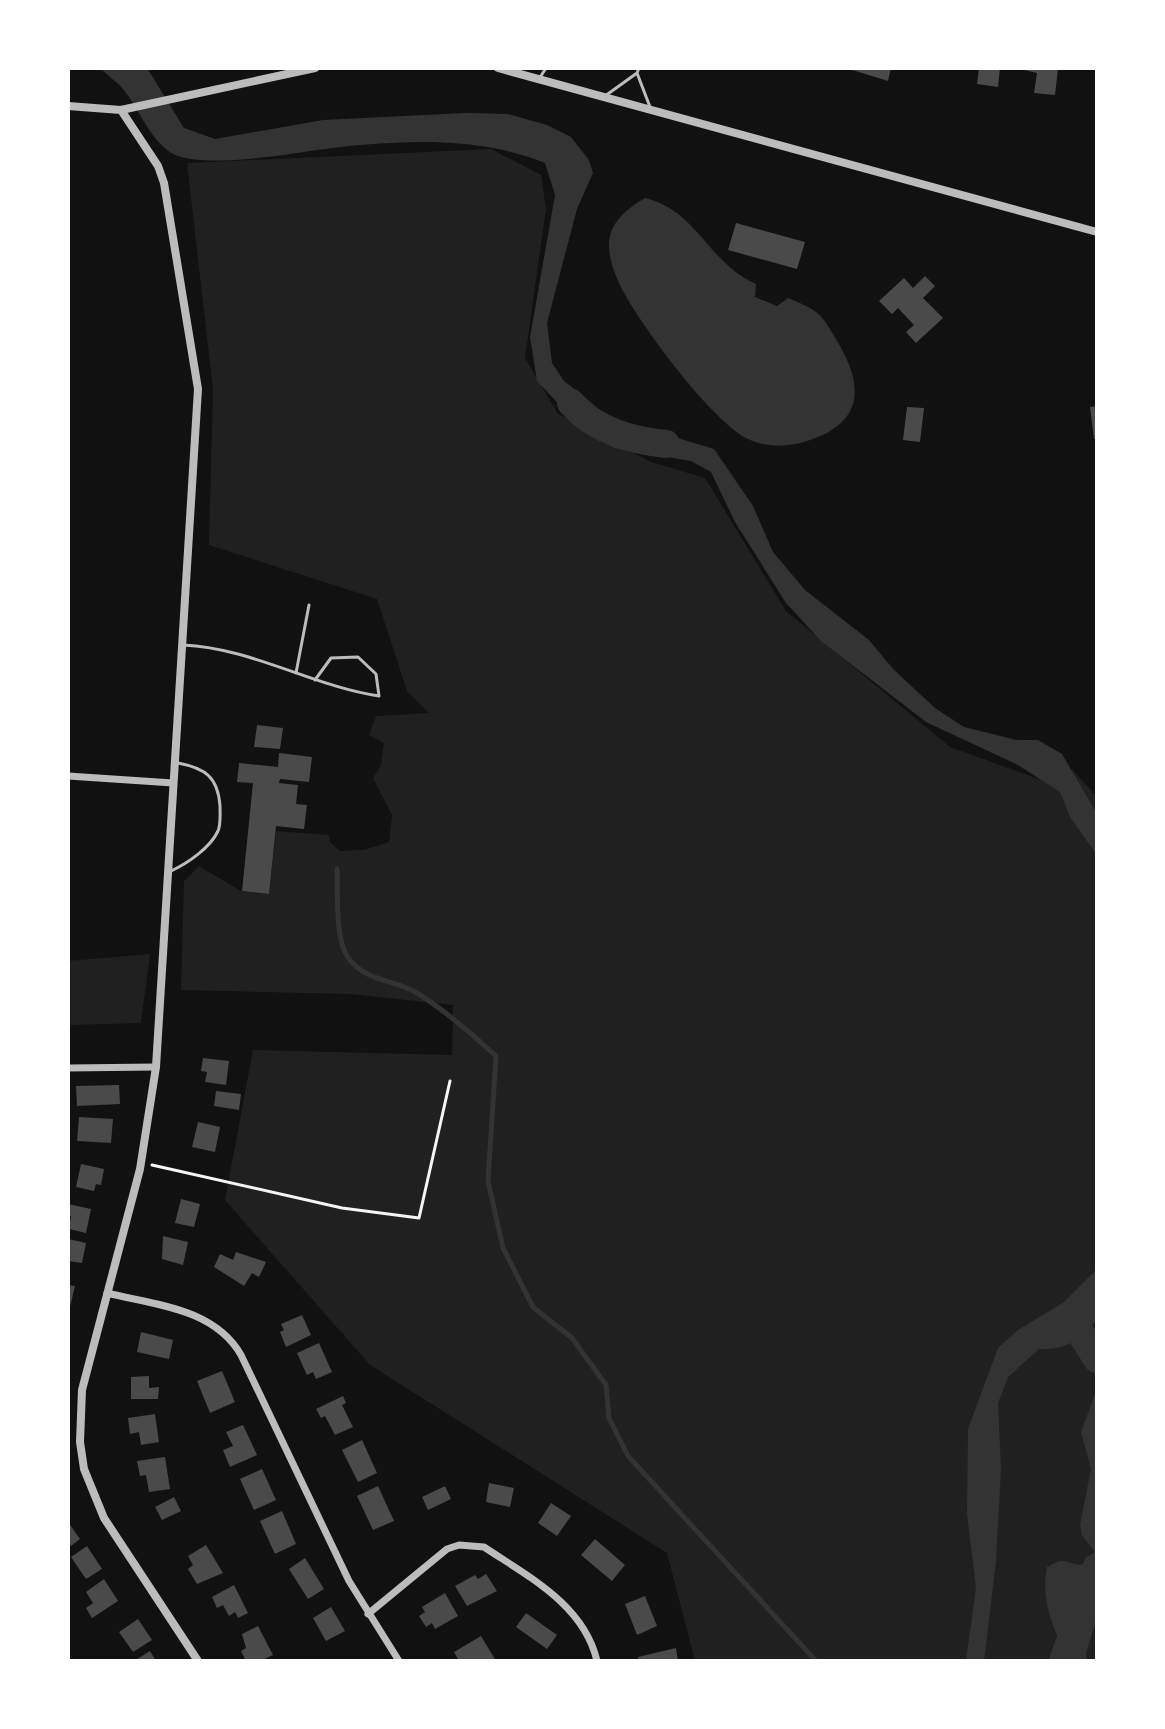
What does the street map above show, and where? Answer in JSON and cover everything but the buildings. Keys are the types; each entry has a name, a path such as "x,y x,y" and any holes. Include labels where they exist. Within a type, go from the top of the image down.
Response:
{"street":[{"path":"68,106 121,110 315,68"},
{"path":"498,68 1097,232"},
{"path":"121,110 158,166 164,183 198,389 156,1067 141,1162 82,1390 79,1416 84,1469 104,1518 198,1661"},
{"path":"68,776 173,783"},
{"path":"68,1068 156,1067"},
{"path":"107,1293 197,1316 226,1334 241,1355 368,1614 399,1661"},
{"path":"368,1614 447,1549 473,1544 484,1547 564,1604 588,1636 597,1661"}],"lane":[{"path":"539,79 546,68"},
{"path":"605,96 638,71 650,108"},
{"path":"296,673 309,605"},
{"path":"183,645 233,651 315,680 350,692 379,696 376,674 358,657 331,658 315,680"},
{"path":"168,872 189,862 206,845 218,832 220,817 218,787 208,772 174,763"}],"path":[{"path":"141,1162 342,1208 419,1218 450,1081"}],"shaded area":[{"path":"100,68 147,68 184,128 215,139 323,120 466,113 508,114 547,125 571,137 589,160 593,173 577,209 547,323 552,363 564,381 594,405 596,418 604,430 617,437 671,436 714,449 753,506 773,552 805,590 869,640 894,670 935,708 964,727 1017,740 1038,740 1062,754 1097,814 1097,855 1070,817 1060,792 1018,765 926,722 821,641 786,603 735,522 711,472 691,461 615,448 585,432 537,381 530,337 555,195 545,163 496,149 417,142 227,160 184,158 162,146 123,89"},
{"path":"491,149 541,175 546,209 525,358 558,414 651,462 705,478 786,611 950,747 1064,788 1072,769 1097,797 1097,1661 695,1661 667,1553 370,1365 225,1200 253,1050 452,1055 453,1005 350,994 181,990 184,881 199,866 241,891 269,894 276,831 329,835 330,842 340,851 363,850 389,842 392,815 373,778 381,765 384,743 369,735 376,716 429,713 407,691 377,599 209,545 213,389 187,163"},
{"path":"645,198 663,204 678,214 726,263 756,284 755,297 777,306 788,298 810,308 822,318 846,357 855,387 854,400 841,423 802,442 780,446 765,444 750,440 735,430 697,393 658,345 628,300 613,269 609,245 615,224"},
{"path":"150,954 141,1023 68,1025 68,961"},
{"path":"1097,1269 1095,1322 1070,1343 1057,1348 1039,1349 1008,1377 998,1403 1001,1469 996,1561 984,1661 966,1661 976,1587 967,1514 968,1429 998,1348 1018,1330 1064,1302"},
{"path":"1097,1389 1097,1617 1086,1653 1087,1661 1071,1661 1050,1616 1045,1579 1047,1567 1061,1561 1081,1565 1095,1552 1082,1535 1080,1525 1091,1469 1081,1432"}],"waterway":[{"path":"571,403 591,421 614,432 666,444"},
{"path":"337,869 338,914 347,956 362,971 408,988 438,1007 496,1056 488,1181 503,1248 533,1307 572,1338 606,1385 609,1418 628,1456 816,1661"},
{"path":"1097,1293 1075,1324 1097,1359"},
{"path":"1063,1661 1097,1567"}]}
